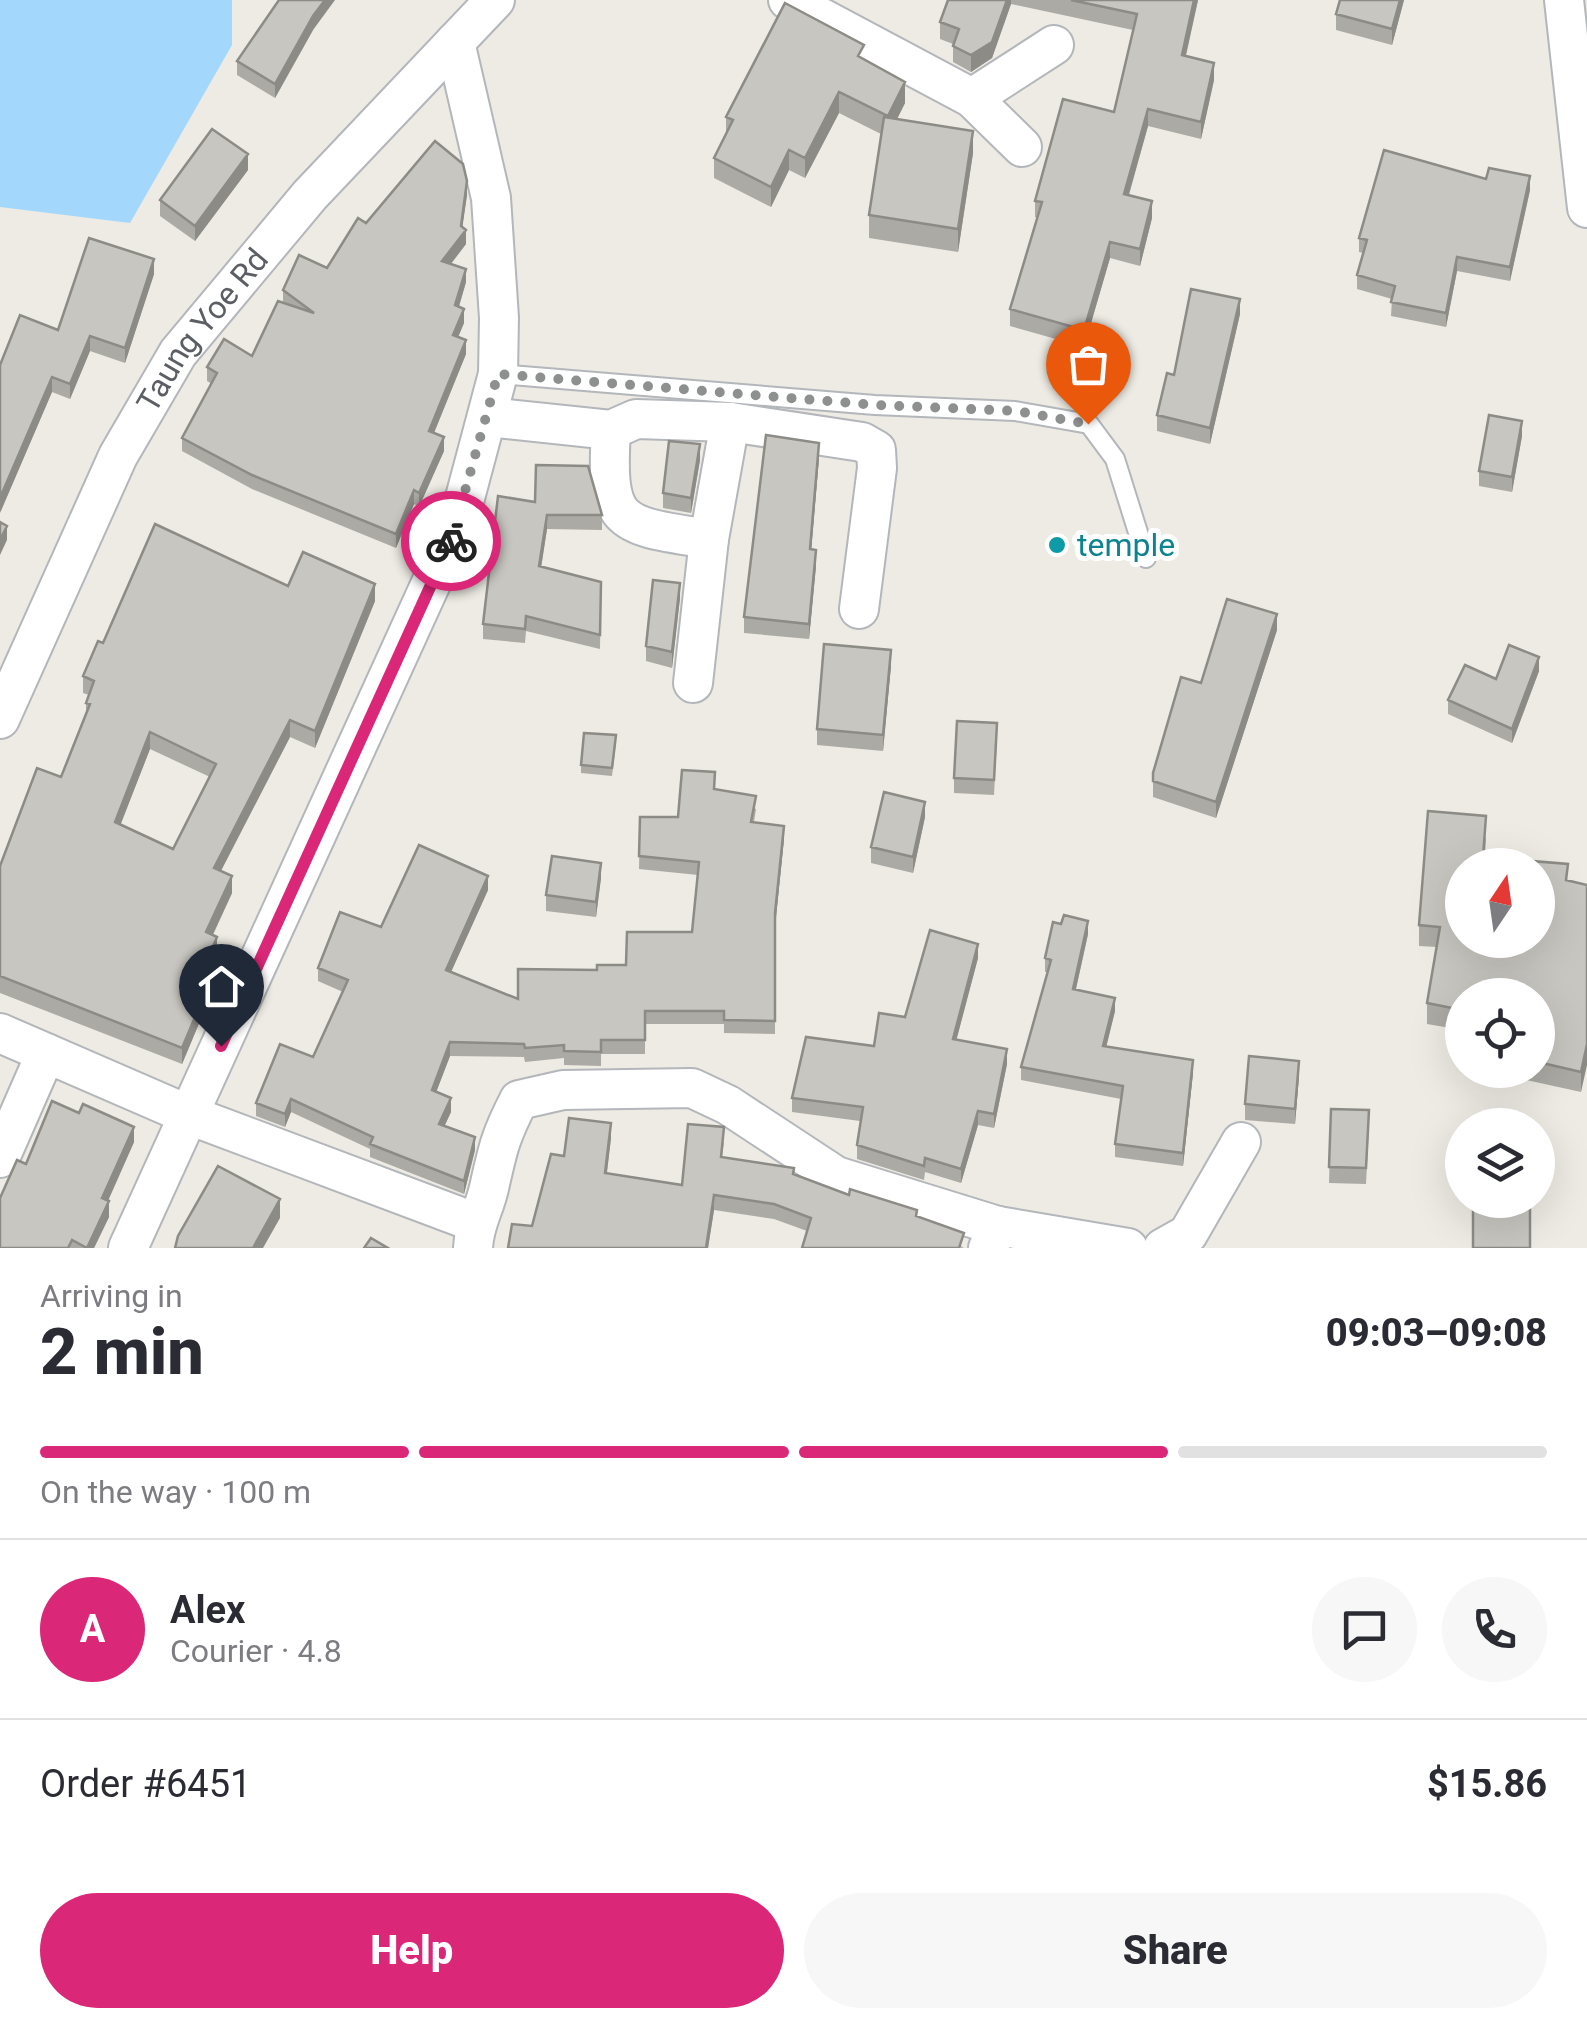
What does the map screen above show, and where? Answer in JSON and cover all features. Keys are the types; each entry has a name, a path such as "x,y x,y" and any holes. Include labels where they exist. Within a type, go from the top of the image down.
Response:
{"street":[{"name":"Taung Yoe Rd","path":"0,719 118,456 178,353 310,195 495,0"},
{"path":"1564,0 1587,208"},
{"path":"810,5 972,98 1022,146"},
{"path":"128,1248 458,524 488,417 498,374 491,198 456,42"},
{"path":"972,98 1054,45"},
{"path":"488,417 611,430 636,419 730,422 862,442 876,450 859,609"},
{"path":"693,683 709,539 730,422"},
{"path":"611,430 610,498 621,516 646,530 709,539"},
{"path":"0,1033 474,1235 488,1192 496,1146 520,1100 563,1090 692,1088 728,1105 836,1176 993,1237 1128,1248"},
{"path":"0,1158 46,1053"},
{"path":"1163,1248 1188,1234 1241,1142"}],"lane":[{"path":"498,374 875,405 1016,411 1088,424 1116,459 1146,558"}],"water":[{"path":"0,0 232,0 232,45 130,223 0,207"}],"building":[{"path":"279,0 325,0 275,84 237,61"},
{"path":"948,0 1007,0 992,42 971,55 953,46 959,29 940,22"},
{"path":"1071,0 1194,0 1182,55 1214,63 1201,122 1148,109 1124,194 1152,201 1140,249 1110,242 1084,330 1010,309 1042,202 1035,201 1063,99 1114,112 1137,14"},
{"path":"1340,0 1400,0 1392,29 1336,14"},
{"path":"785,3 864,45 858,56 905,82 888,116 839,92 805,158 789,150 771,187 714,158 733,120 726,117"},
{"path":"884,117 973,131 958,229 869,215"},
{"path":"212,129 248,154 195,226 160,200"},
{"path":"435,141 463,164 467,181 461,226 466,230 442,261 466,269 455,305 464,309 453,335 466,340 429,431 444,437 419,493 414,490 396,534 252,475 182,438 217,373 207,367 224,339 252,356 278,301 314,313 283,290 299,255 327,268 358,218 366,223"},
{"path":"1384,150 1486,179 1489,168 1530,176 1510,267 1457,257 1446,313 1391,302 1395,286 1357,275 1367,240 1359,238"},
{"path":"89,238 154,259 125,348 90,336 70,384 52,377 0,498 0,365 20,315 58,330"},
{"path":"1191,289 1240,299 1210,428 1157,415 1167,373 1174,375"},
{"path":"1489,415 1522,421 1512,477 1479,471"},
{"path":"766,435 819,443 810,549 816,550 809,624 744,617"},
{"path":"669,441 700,444 691,498 663,493"},
{"path":"536,465 588,466 602,515 547,515 539,566 601,582 600,635 526,616 525,629 483,624 498,496 535,502"},
{"path":"0,522 7,526 0,540"},
{"path":"155,524 288,586 303,552 375,584 315,731 290,720 214,868 232,876 206,932 217,937 193,994 203,998 182,1048 0,976 0,866 37,768 61,777 90,704 86,703 94,681 83,676 98,641 103,643","holes":["150,732 216,764 173,849 115,822"]},
{"path":"653,580 680,583 672,652 646,646"},
{"path":"1227,599 1277,614 1216,802 1153,781 1153,773 1181,677 1201,683"},
{"path":"824,644 891,650 883,735 817,729"},
{"path":"1509,645 1539,657 1512,729 1448,700 1465,665 1496,679"},
{"path":"957,721 997,723 994,780 954,778"},
{"path":"584,733 616,735 612,768 581,765"},
{"path":"682,770 715,772 714,789 756,796 751,822 784,826 775,913 775,1021 724,1020 724,1011 645,1011 645,1040 601,1040 601,1052 564,1051 564,1045 525,1048 524,1044 450,1042 432,1090 451,1098 439,1124 475,1137 464,1181 370,1144 373,1137 291,1099 285,1114 256,1103 280,1044 313,1057 348,980 318,968 340,912 381,927 419,845 488,876 446,970 518,999 518,969 597,970 597,965 626,965 627,932 692,932 699,862 639,856 640,817 678,817"},
{"path":"884,792 925,802 913,857 871,847"},
{"path":"1428,811 1486,816 1484,848 1445,848 1445,958 1555,958 1555,863 1568,864 1566,880 1587,885 1587,1044 1581,1072 1555,1066 1555,978 1445,978 1445,1007 1427,1003 1440,927 1419,925"},
{"path":"552,856 601,863 596,902 546,895"},
{"path":"1064,915 1088,921 1073,989 1115,998 1103,1046 1193,1060 1183,1153 1115,1144 1123,1086 1021,1067 1051,960 1045,958 1053,922 1061,924"},
{"path":"930,930 978,944 953,1039 1007,1049 994,1114 978,1111 961,1169 925,1158 924,1166 857,1145 863,1107 792,1098 806,1037 874,1046 879,1013 905,1017"},
{"path":"1249,1056 1299,1061 1295,1109 1245,1104"},
{"path":"52,1101 79,1113 83,1104 134,1127 102,1198 109,1201 87,1248 72,1240 68,1248 0,1248 0,1198 17,1160 26,1164"},
{"path":"1331,1109 1369,1110 1366,1168 1329,1167"},
{"path":"569,1118 611,1123 605,1173 682,1185 688,1124 724,1127 721,1157 794,1168 793,1174 849,1195 850,1189 917,1210 916,1216 964,1233 959,1248 802,1248 811,1218 774,1204 714,1195 706,1248 508,1248 512,1224 532,1226 551,1154 564,1156"},
{"path":"218,1166 280,1199 253,1248 175,1248 178,1236"},
{"path":"1473,1218 1530,1218 1530,1248 1473,1248"},
{"path":"371,1238 388,1248 364,1248"}],"way so far":[{"path":"451,541 498,374 875,405 1016,411 1088,424"}],"place":[{"name":"temple","path":"1057,545"}],"route":[{"path":"221,1046 451,541"}]}
